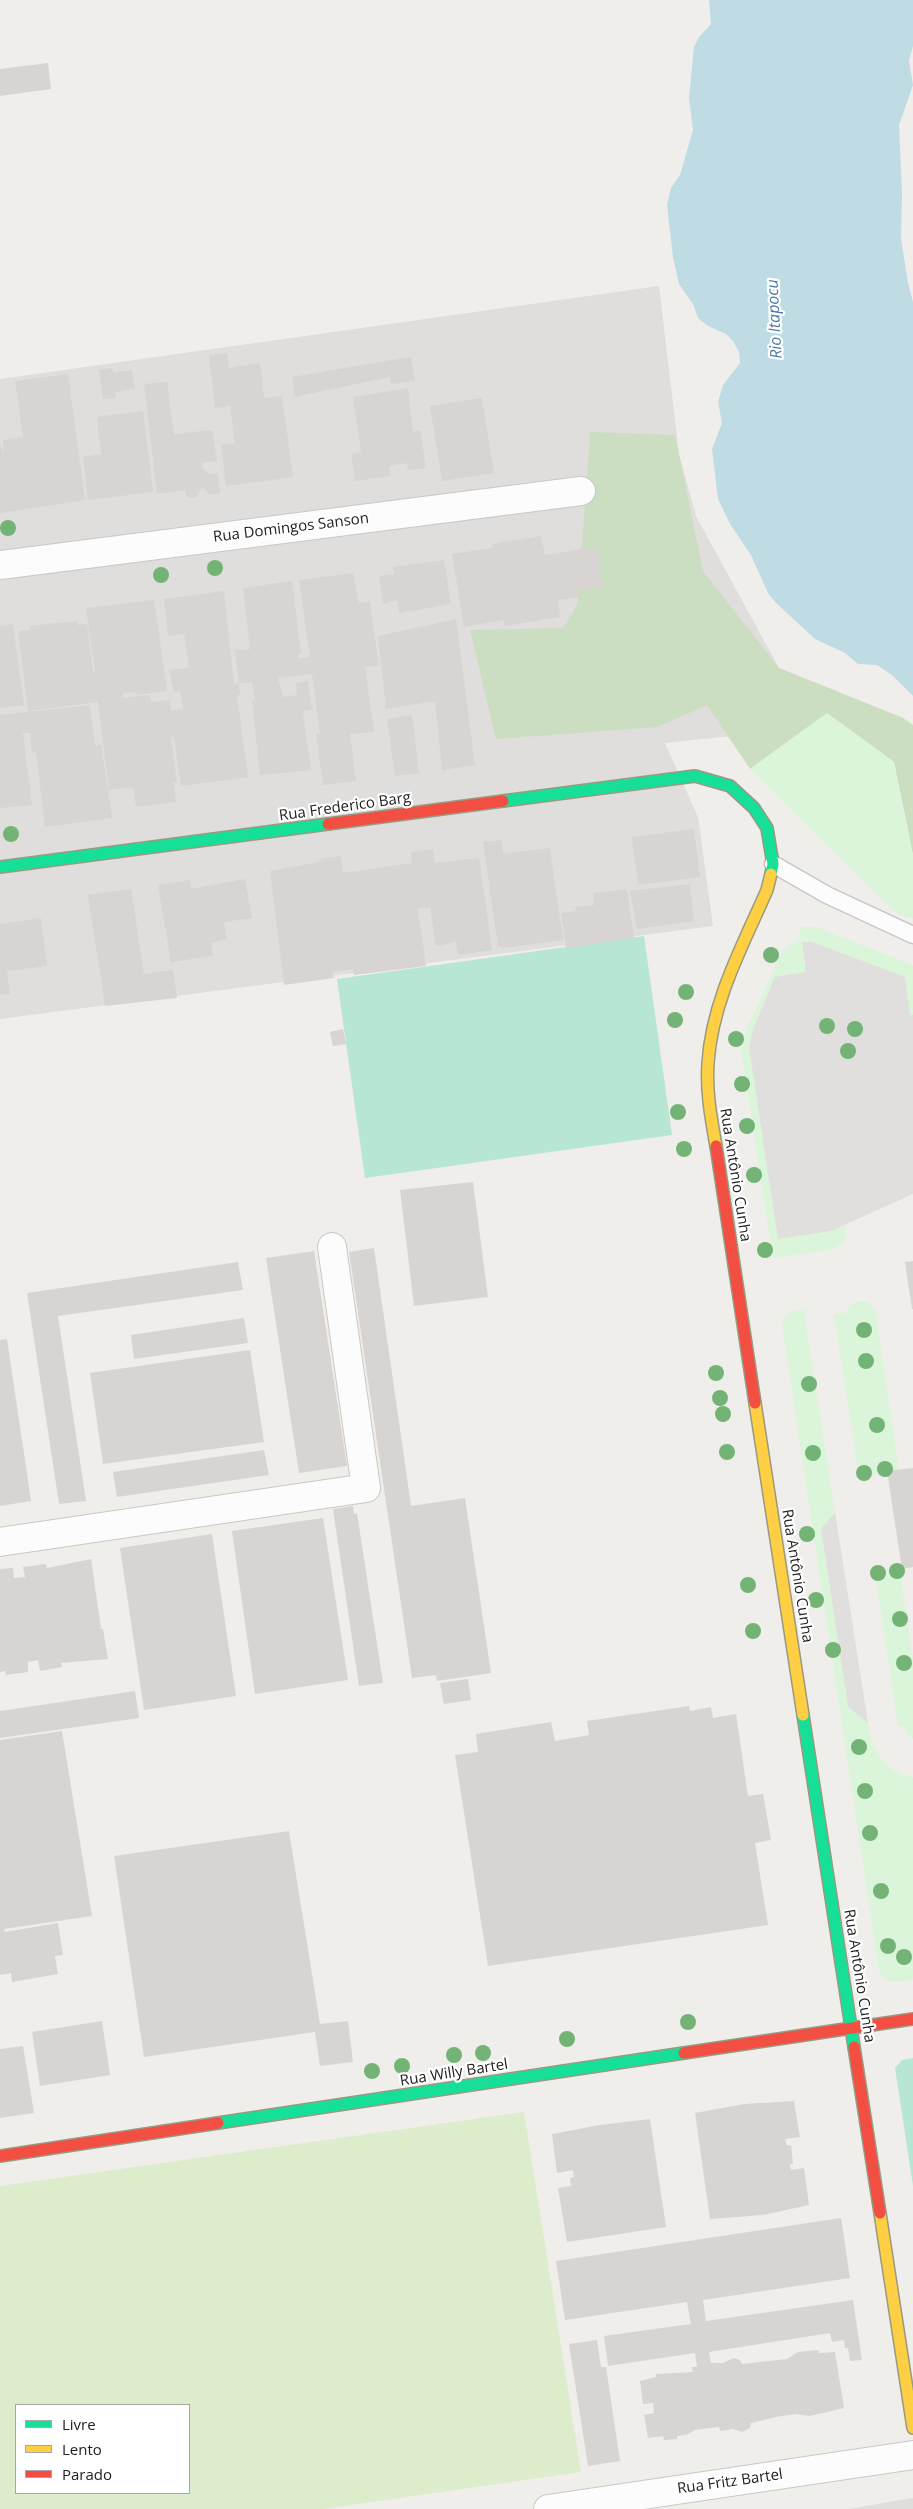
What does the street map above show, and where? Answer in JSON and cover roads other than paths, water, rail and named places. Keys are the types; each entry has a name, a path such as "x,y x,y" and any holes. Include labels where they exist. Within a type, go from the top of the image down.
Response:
{"street":[{"name":"Rua Domingos Sanson","path":"0,565 581,491"},
{"name":"Rua Antônio Cunha","path":"694,776 730,786 754,808 766,828 773,864 767,890 722,995 714,1023 708,1063 708,1097 913,2428"},
{"name":"Rua Frederico Barg","path":"0,868 694,776"},
{"path":"0,1542 366,1488 332,1247"},
{"name":"Rua Willy Bartel","path":"0,2156 913,2019"},
{"name":"Rua Fritz Bartel","path":"548,2509 913,2455"}],"lane":[{"path":"773,864 827,895 913,935"}],"water":[{"name":"Rio Itapocu","path":"709,0 913,0 913,46 909,61 913,85 899,125 902,193 901,238 913,302 913,696 892,675 877,665 858,664 845,653 815,639 776,603 768,593 751,555 730,524 718,499 712,449 722,423 718,402 723,385 740,363 739,352 733,341 726,334 708,326 698,318 693,304 679,284 673,257 667,205 671,188 680,175 693,130 689,98 694,47 699,37 711,24"}]}
